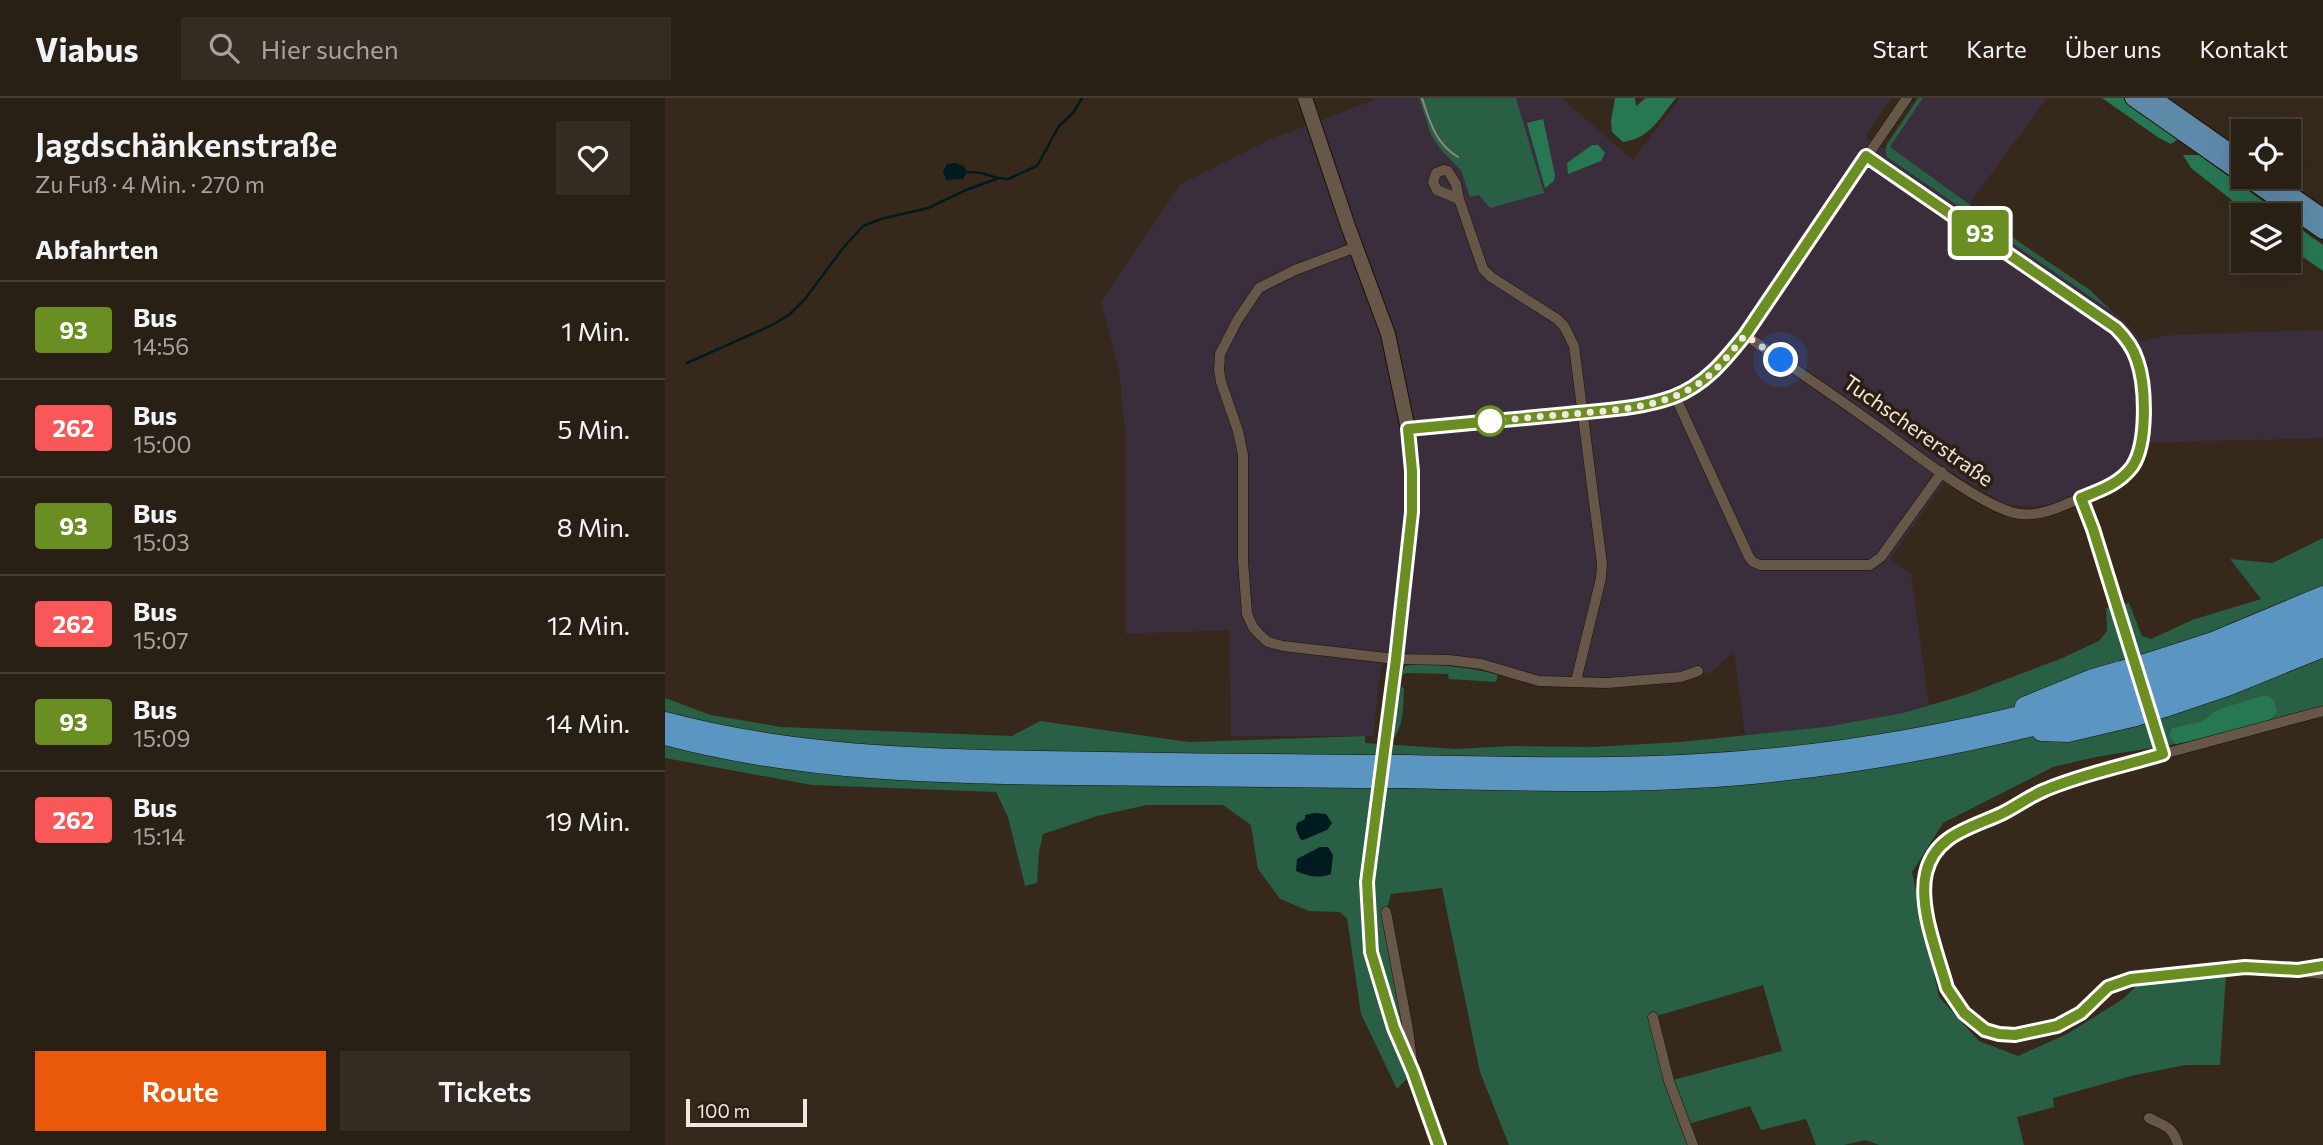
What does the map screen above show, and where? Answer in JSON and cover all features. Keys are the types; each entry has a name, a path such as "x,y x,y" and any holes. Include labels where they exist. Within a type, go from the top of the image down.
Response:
{"highway":[{"path":"2133,98 2231,166"},
{"path":"2153,98 2231,153"},
{"path":"2264,189 2323,230"},
{"path":"2283,189 2323,217"},
{"path":"2158,684 2213,641 2323,596"},
{"path":"1405,772 1683,764 1772,758 1938,734 2129,693 2158,684 2323,613"},
{"path":"665,721 747,739 821,750 1009,767 1405,772 1606,781 1681,779 1769,773 1867,761 2020,731 2158,684 2226,669 2323,630"},
{"path":"2158,684 2230,686 2323,648"},
{"path":"665,736 767,758 824,766 916,773 1009,767"}],"main road":[{"path":"1305,98 1388,334 1409,440 1412,512 1367,882 1371,952 1394,1028 1440,1145"}],"street":[{"path":"1522,418 1644,405 1675,396 1704,380 1724,362 1745,335 1907,98"},
{"name":"Tuchschererstraße","path":"1745,335 1997,507 2021,514 2052,510 2112,485 2133,465 2141,446 2143,418 2140,372 2132,348 2122,333 1866,156"},
{"path":"1459,199 1483,269 1491,277 1557,319 1564,326 1574,346 1602,565 1576,681"},
{"path":"1356,247 1295,270 1259,288 1248,301 1220,354 1219,370 1243,455 1244,573 1247,614 1253,628 1268,642 1283,646 1396,659 1470,662 1539,681 1619,682 1681,677 1698,671"},
{"path":"1675,396 1749,557 1760,565 1870,565 1881,557 1942,472"},
{"path":"2081,498 2163,754"},
{"path":"2323,711 2163,754 2048,789 2002,814 1959,831 1941,845 1930,861 1926,874 1925,904 1947,988 1954,1001 1985,1030 1999,1034 2015,1035 2057,1026 2081,1013 2108,987 2131,979 2245,967 2323,974"},
{"path":"1386,912 1408,1029 1413,1072"},
{"path":"1653,1017 1668,1081 1693,1145"},
{"path":"2149,1118 2165,1124 2176,1136 2178,1145"}],"shaded area":[{"path":"1379,98 1561,98 1633,160 1680,98 1891,98 1865,136 2090,290 2130,327 2141,342 2166,335 2323,330 2323,438 2136,443 2127,464 2109,480 2050,504 2035,507 2005,504 1951,472 1890,559 1911,574 1929,705 1903,713 1825,727 1745,736 1735,657 1732,653 1711,673 1593,679 1539,677 1405,651 1381,666 1373,736 1231,736 1229,630 1126,634 1126,441 1119,369 1101,302 1181,184 1271,139"},
{"path":"1923,98 2047,98 1969,204 1890,147"}],"green space":[{"path":"1419,98 1516,98 1544,193 1490,208 1479,195 1470,197 1461,170 1441,150 1431,135"},
{"path":"1615,98 1635,98 1636,106 1646,98 1676,98 1648,132 1623,142 1612,132"},
{"path":"1918,98 1923,98 1890,147 1969,204 1975,212 2090,290 2111,311 1887,157 1887,144"},
{"path":"2102,98 2125,98 2181,137 2171,144"},
{"path":"1543,119 1555,175 1554,181 1545,188 1527,123"},
{"path":"1592,145 1598,145 1605,153 1601,161 1568,174 1567,163"},
{"path":"2183,155 2199,155 2231,178 2231,189 2246,189 2265,203 2236,203 2191,168"},
{"path":"2301,229 2323,245 2323,271 2301,255"},
{"path":"2323,538 2323,706 2193,741 2053,767 1943,823 1912,872 1939,997 1979,1041 2018,1056 2067,1034 2123,999 2137,985 2226,976 2220,1065 2185,1065 2135,1075 2053,1098 2054,1107 2017,1117 2024,1145 1879,1145 1865,1140 1844,1145 1816,1145 1806,1119 1761,1130 1750,1106 1685,1125 1693,1145 1509,1145 1480,1072 1442,888 1391,894 1386,912 1413,1072 1397,1089 1361,1014 1347,918 1339,912 1309,911 1280,899 1258,869 1251,825 1223,805 1147,805 1097,816 1043,834 1037,883 1025,886 1008,817 996,792 812,785 665,758 665,698 711,715 781,727 1012,736 1040,721 1189,742 1365,736 1365,743 1456,749 1510,746 1593,747 1680,742 1825,727 1903,713 1965,695 2060,659 2099,641 2107,631 2106,608 2129,603 2142,636 2151,639 2192,620 2261,599 2230,559 2272,563","holes":["1763,985 1782,1051 1669,1081 1653,1017"]},
{"path":"1415,664 1457,667 1498,675 1496,682 1449,679 1448,674 1401,675 1405,666"},
{"path":"1397,685 1404,688 1403,710 1401,724 1391,743"},
{"path":"2266,695 2274,700 2277,712 2267,723 2176,744 2169,736 2172,728 2201,722 2219,709"}],"water":[{"path":"947,164 964,166 967,172 963,179 946,180 943,171"},
{"path":"1326,814 1332,823 1327,830 1300,839 1297,823 1305,819 1305,815"},
{"path":"1320,847 1328,847 1333,855 1331,874 1313,876 1296,871 1297,859"}],"waterway":[{"path":"687,363 789,315 863,226 928,208 966,190 999,178 1008,179 1037,166 1059,126 1073,113 1082,98"},
{"path":"967,172 998,178"}],"tram line":[{"path":"1422,98 1439,139 1458,157"}],"bus line":[{"name":"93","path":"1439,1145 1394,1028 1371,952 1367,882 1412,512 1408,429 1644,405 1675,396 1704,380 1724,362 1745,335 1866,156 2122,333 2137,360 2142,390 2143,433 2133,465 2112,485 2081,498 2163,754 2037,793 2002,814 1959,831 1941,845 1930,861 1926,874 1925,904 1947,988 1954,1001 1985,1030 2015,1035 2057,1026 2081,1013 2108,987 2131,979 2245,967 2298,970 2323,966"}],"route":[{"path":"1490,421 1601,411 1644,405 1675,396 1704,380 1724,362 1745,335 1781,360"}]}
